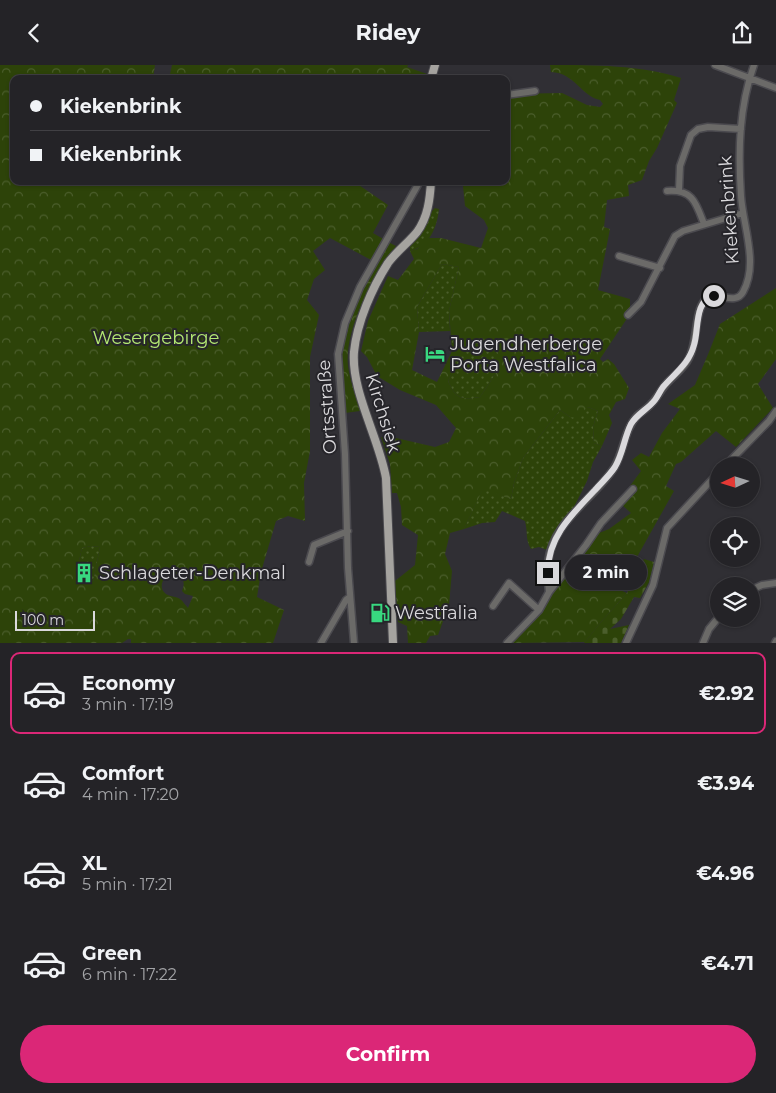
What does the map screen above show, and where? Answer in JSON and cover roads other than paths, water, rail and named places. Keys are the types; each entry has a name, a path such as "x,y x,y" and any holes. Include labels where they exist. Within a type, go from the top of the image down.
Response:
{"main road":[{"name":"Kirchsiek","path":"393,643 386,478 380,452 359,390 355,373 354,353 361,323 382,273 396,253 417,232 424,219 429,203 431,185"}],"street":[{"path":"715,65 776,88"},
{"name":"Kiekenbrink","path":"549,593 548,564 554,541 572,514 615,467 631,424 636,417 651,405 662,389 685,365 694,346 702,304 708,297 732,299 740,296 743,292 750,269 750,258 743,213 739,153 744,97 754,65"},
{"path":"510,94 535,91"},
{"path":"679,190 680,166 691,135 698,129 708,127 741,129"},
{"name":"Ortsstraße","path":"354,643 350,597 345,454 338,366 340,339 360,287 418,185"},
{"path":"667,191 679,190 696,203 704,224"},
{"path":"628,315 641,303 675,236 704,224 743,213"},
{"path":"618,256 660,268"},
{"path":"734,457 769,421 776,411"},
{"path":"626,643 653,585 667,528 710,482"},
{"path":"507,643 539,610 549,593 586,545 600,523 633,489"},
{"path":"309,562 314,545 348,531"},
{"path":"493,606 509,583 539,610"},
{"path":"760,586 776,583"},
{"path":"321,643 346,600 350,597"},
{"path":"703,643 711,627"}],"place":[{"name":"Jugendherberge Porta Westfalica","path":"435,354"},
{"name":"Schlageter-Denkmal","path":"84,573"},
{"name":"Westfalia","path":"380,613"}],"park label":[{"name":"Wesergebirge","path":"156,338"}]}
